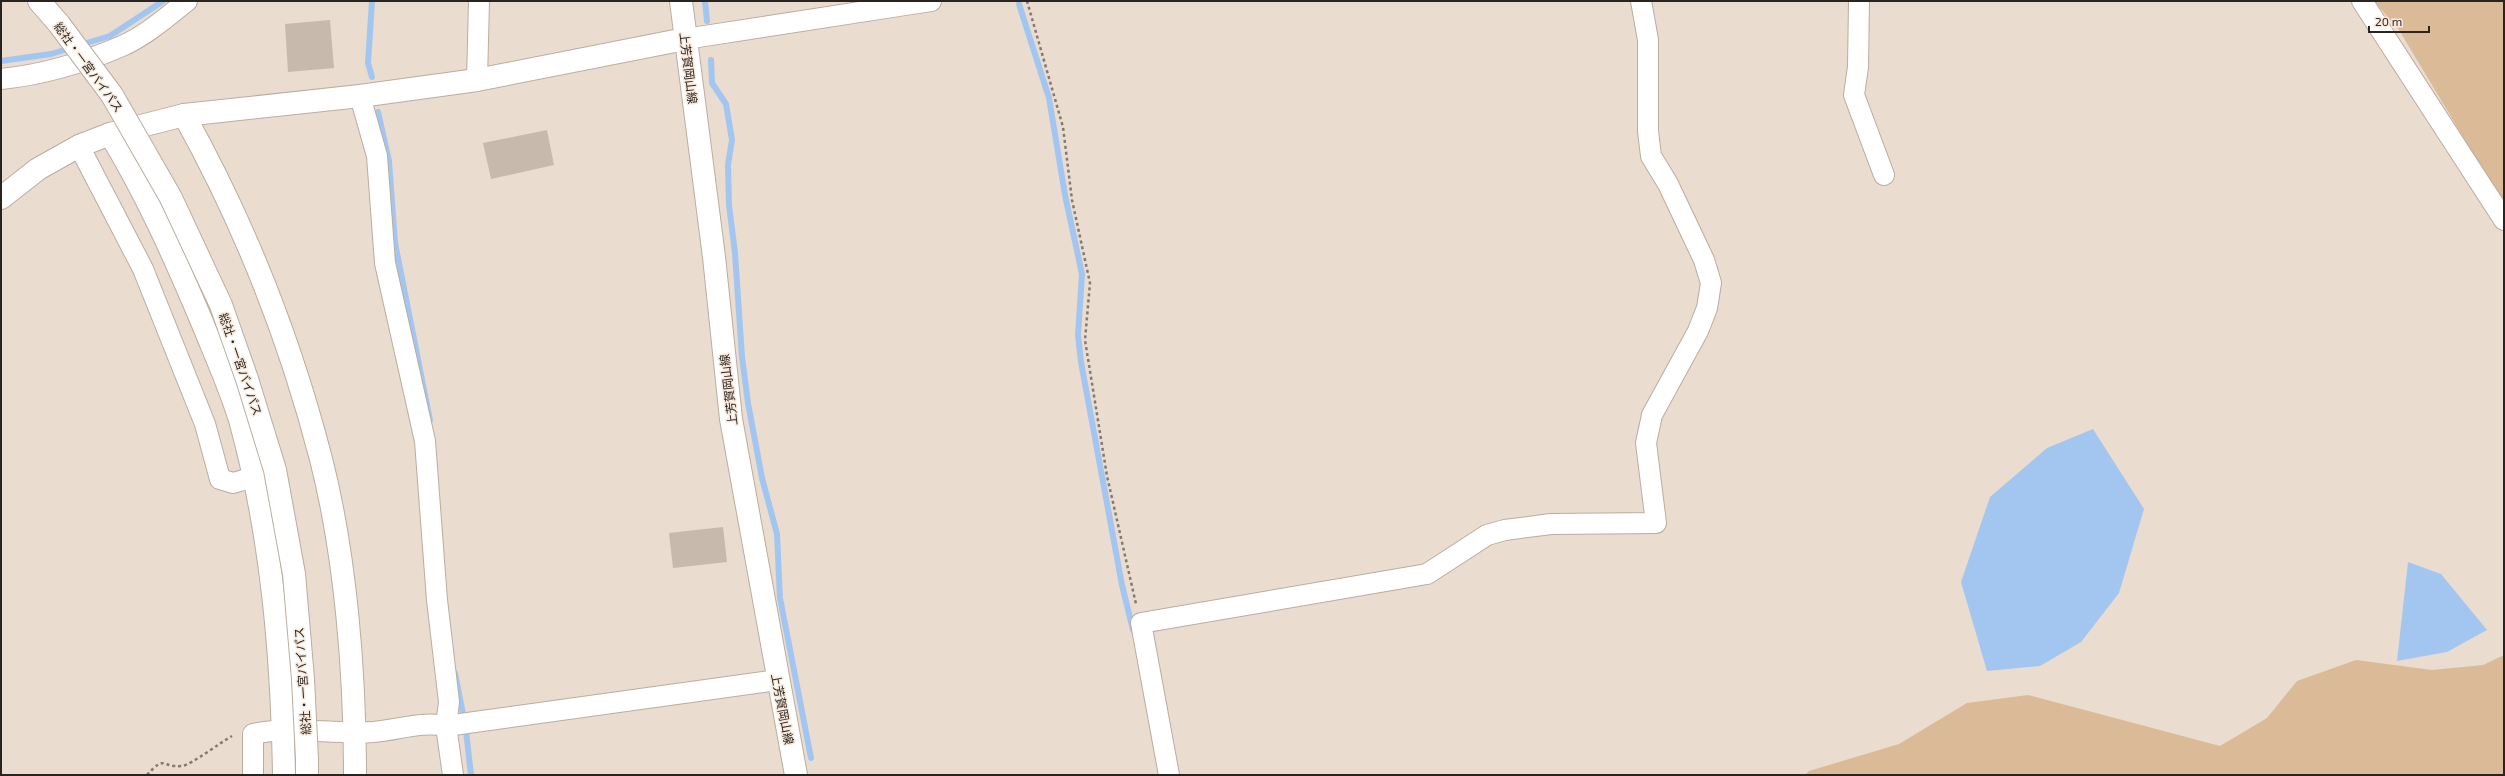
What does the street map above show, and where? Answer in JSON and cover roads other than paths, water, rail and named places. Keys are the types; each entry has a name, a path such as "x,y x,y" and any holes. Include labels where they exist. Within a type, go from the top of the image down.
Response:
{"main road":[{"name":"総社・一宮バイパス","path":"40,1 112,95 171,198 221,305 247,378 275,470 294,574 303,679 307,767"},
{"name":"上芳賀岡山線","path":"681,1 714,257 731,419 796,775"},
{"path":"1,198 38,169 79,146 110,134 184,115 360,96 476,80 685,40"},
{"path":"184,115 250,246 299,386 321,460 339,552 350,642 355,732 355,775"},
{"path":"110,134 176,260 239,418 254,478 270,573 278,653 283,729 284,775"}],"street":[{"path":"1,79 68,65 122,46 158,24 187,1"},
{"path":"476,80 478,1"},
{"path":"685,40 931,1"},
{"path":"1169,775 1141,623 1426,574 1487,535 1505,530 1551,524 1656,523 1646,443 1647,436 1652,415 1698,332 1707,308 1712,284 1704,260 1681,211 1651,156 1648,131 1648,40 1641,1"},
{"path":"1859,1 1858,67 1854,95 1884,175"},
{"path":"2362,1 2504,220"},
{"path":"360,96 377,156 386,263 425,441 437,600 449,702 446,726 453,775"},
{"path":"79,146 143,269 205,424 220,480 233,483 254,478"},
{"path":"253,775 253,734 283,729 373,732 432,723 446,726 778,680"}],"water":[{"path":"2093,429 2144,509 2119,593 2081,642 2040,666 1987,671 1961,582 1990,497 2047,448"},
{"path":"2408,562 2441,574 2487,630 2447,652 2397,661"}],"waterway":[{"path":"80,45 110,36 163,1"},
{"path":"372,1 368,63 372,77"},
{"path":"705,1 707,21"},
{"path":"1019,4 1049,98 1065,195 1082,274 1078,335 1081,362 1122,585 1133,630"},
{"path":"1,61 51,54 71,48"},
{"path":"711,60 712,83 726,104 732,140 728,165 729,205 735,253 742,357 748,403 762,478 777,534 780,598 811,758"},
{"path":"378,112 389,161 395,243 430,420"},
{"path":"455,673 463,714"},
{"path":"466,731 471,775"}]}
